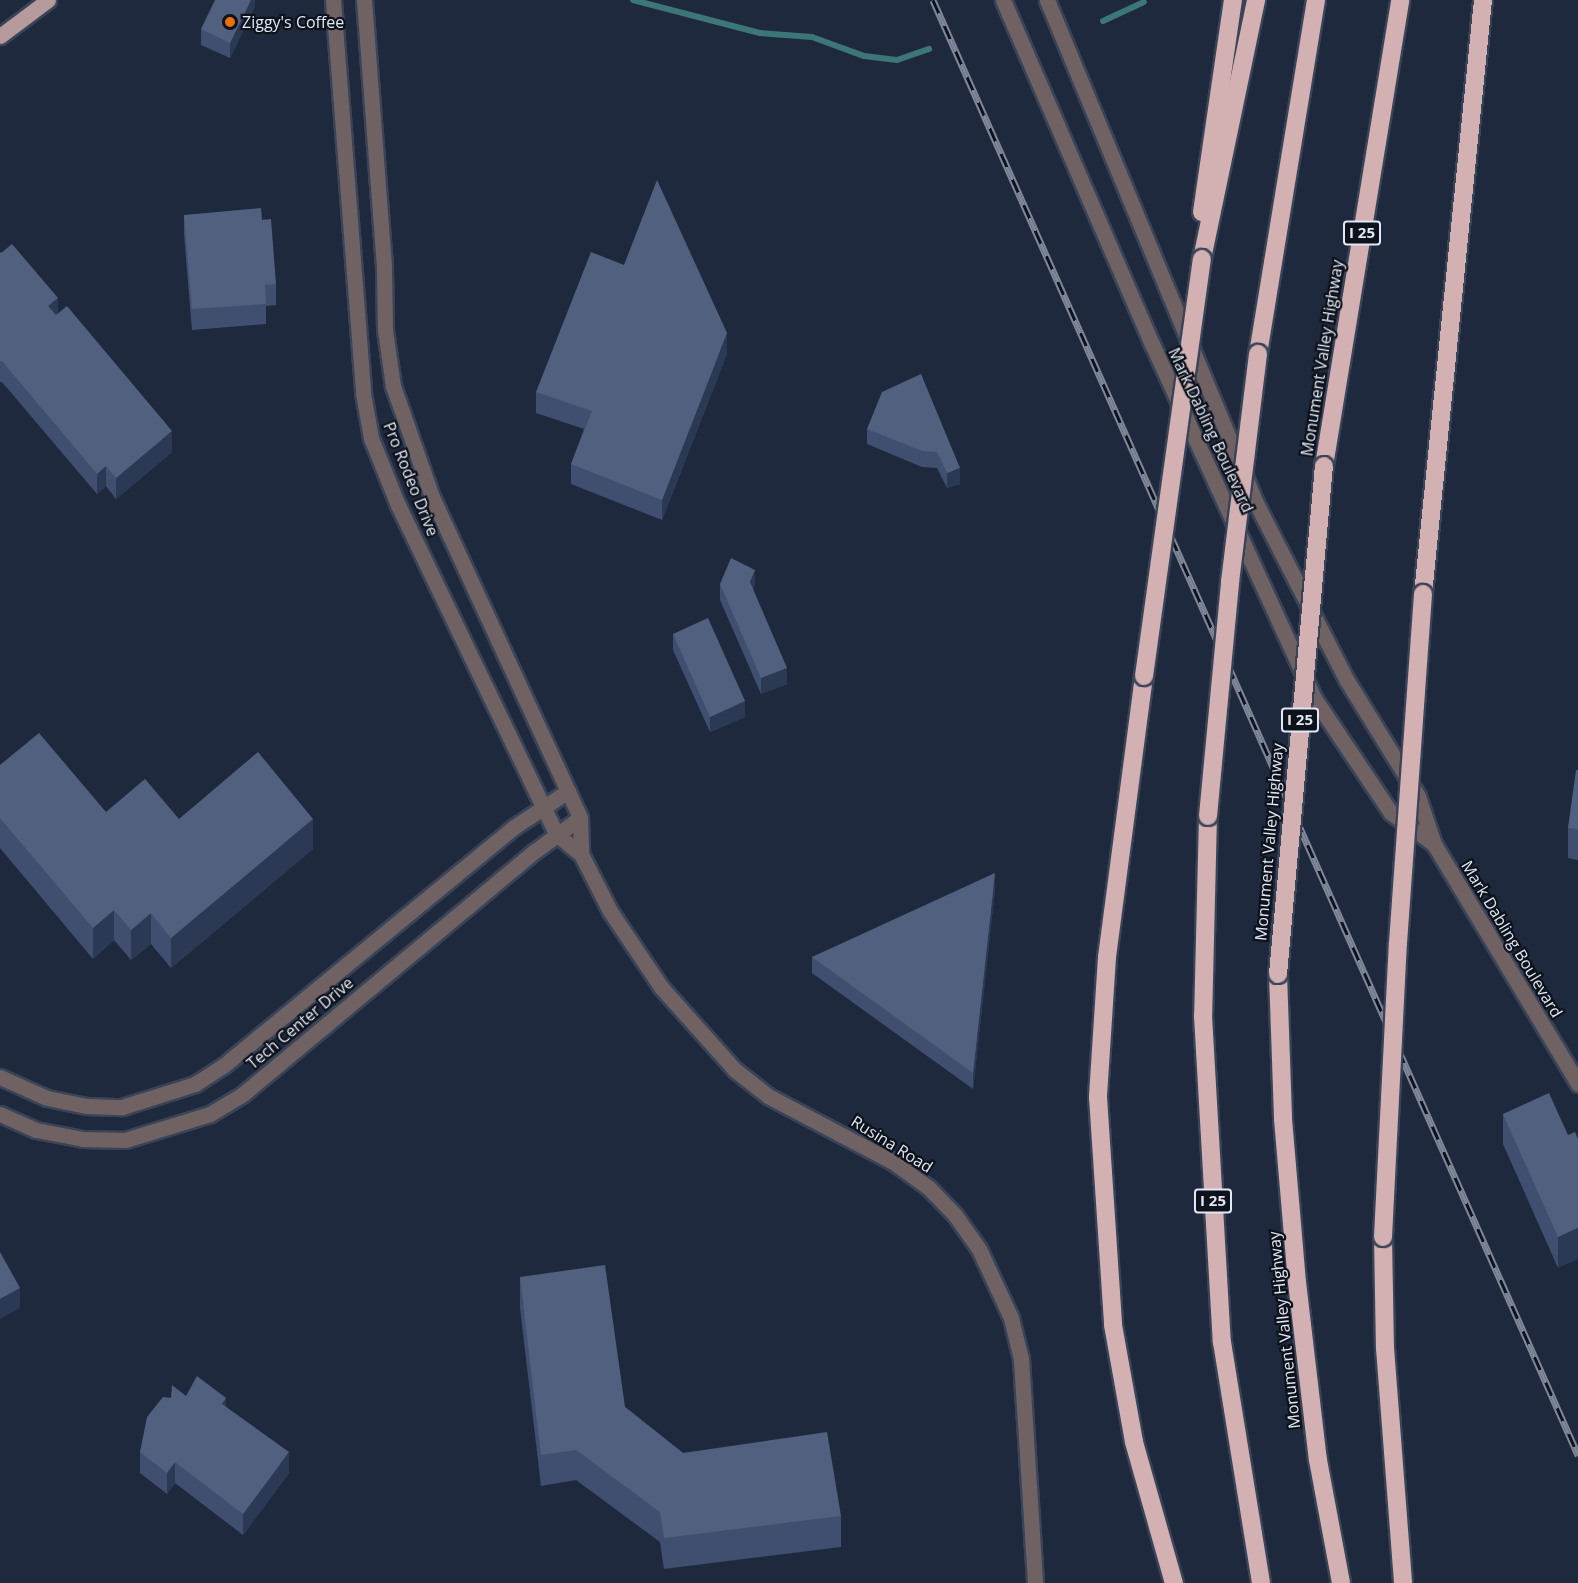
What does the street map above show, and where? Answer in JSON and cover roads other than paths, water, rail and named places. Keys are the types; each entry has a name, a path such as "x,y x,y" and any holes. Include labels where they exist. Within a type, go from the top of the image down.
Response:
{"highway":[{"path":"1174,1583 1134,1442 1113,1325 1098,1097 1107,957 1203,259 1207,207 1233,0"},
{"path":"1207,207 1256,0"},
{"name":"I 25","path":"1261,1583 1222,1342 1203,1016 1208,816 1230,582 1258,354 1316,0"},
{"name":"Monument Valley Highway","path":"1341,1583 1318,1460 1297,1282 1283,1119 1278,974 1324,466 1400,0"},
{"path":"1403,1583 1385,1348 1383,1237 1398,943 1423,594 1483,0"}],"main road":[{"path":"0,36 48,0"}],"street":[{"name":"Pro Rodeo Drive","path":"333,0 357,341 371,438 398,505 556,834"},
{"name":"Pro Rodeo Drive","path":"364,0 384,268 385,330 393,386 432,497 580,818"},
{"name":"Mark Dabling Boulevard","path":"1003,0 1157,355 1314,698 1391,813 1434,844"},
{"name":"Mark Dabling Boulevard","path":"1047,0 1256,503 1346,679 1418,796 1434,844 1578,1084"},
{"name":"Tech Center Drive","path":"0,1077 47,1098 87,1106 122,1107 195,1084 223,1066 542,807 568,791"},
{"name":"Tech Center Drive","path":"0,1114 36,1130 83,1139 125,1140 210,1114 243,1094 556,834 580,818"},
{"name":"Rusina Road","path":"580,818 581,854"},
{"name":"Rusina Road","path":"556,834 581,854 610,911 661,987 735,1070 768,1096 893,1162 929,1188 979,1250 1011,1318 1021,1359 1035,1583"}],"waterway":[{"path":"633,0 760,33 812,37 864,56 897,60 929,49"},
{"path":"1103,21 1144,2"}],"railway":[{"path":"933,0 1578,1455"}],"place":[{"name":"Ziggy's Coffee","path":"230,22"}]}
